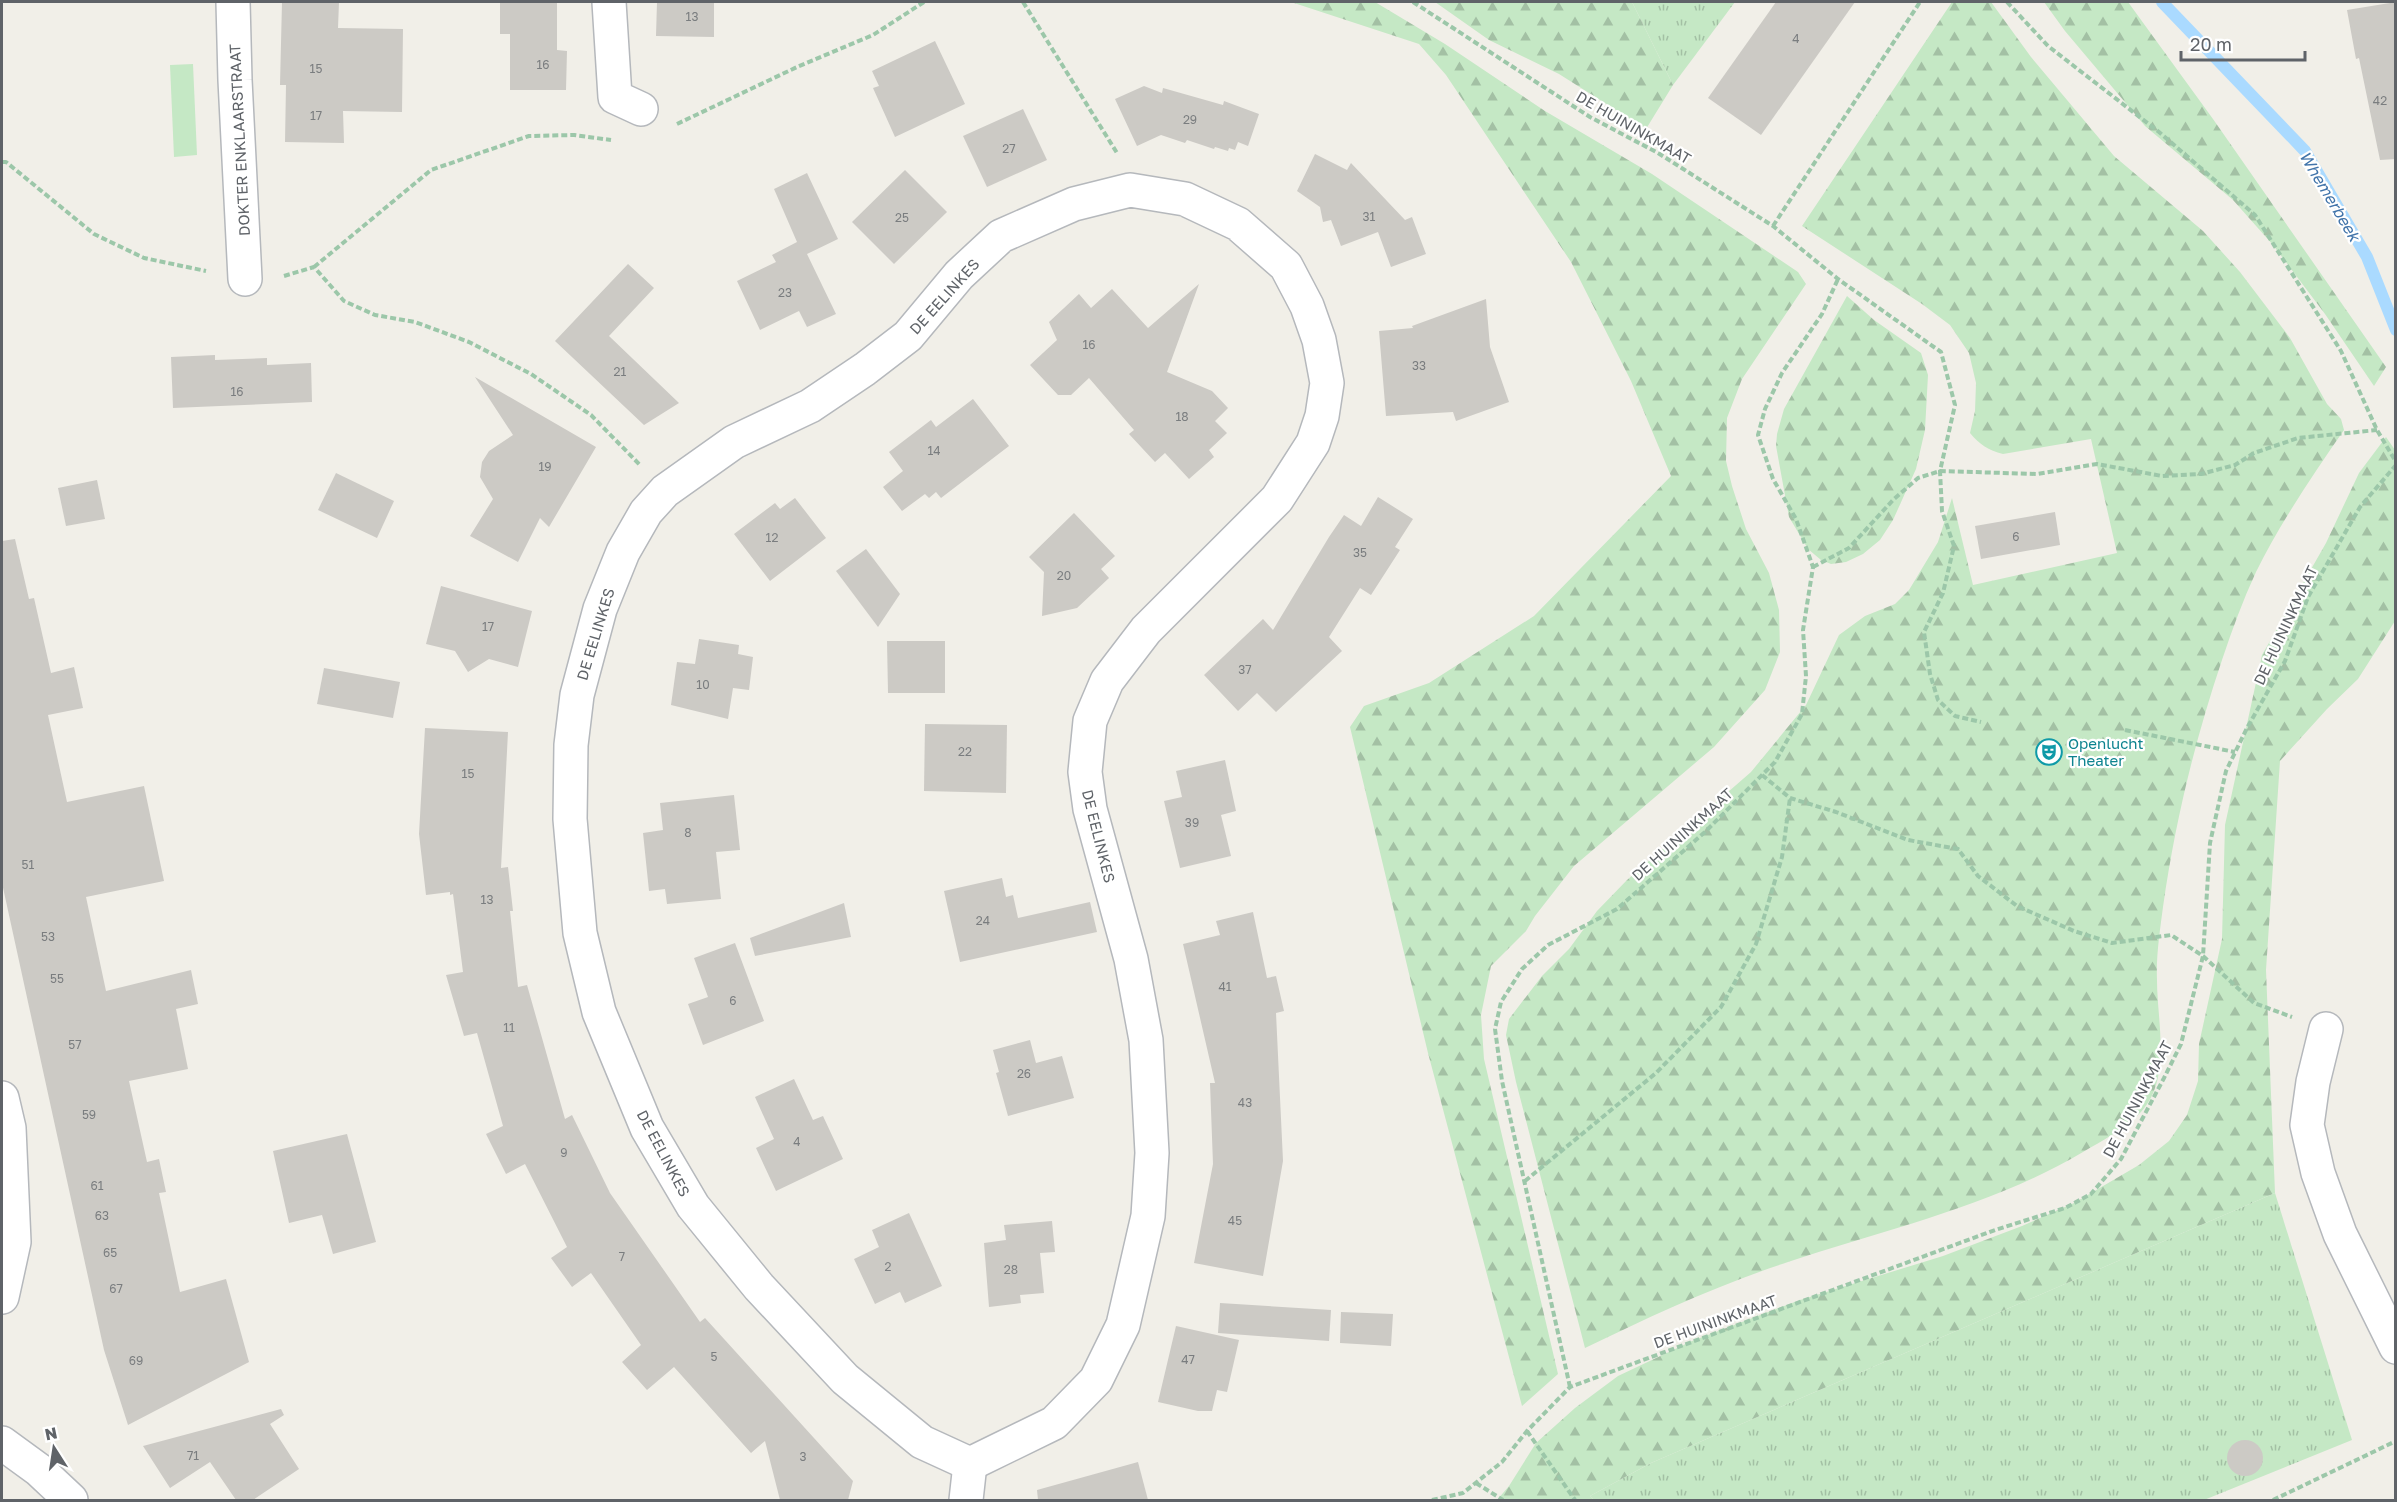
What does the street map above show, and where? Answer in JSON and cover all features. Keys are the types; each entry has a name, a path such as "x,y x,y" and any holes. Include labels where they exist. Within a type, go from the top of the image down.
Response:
{"street":[{"name":"DOKTER ENKLAARSTRAAT","path":"233,2 245,279"},
{"path":"609,2 615,97 641,109"},
{"name":"DE EELINKES","path":"1130,190 1185,199 1238,224 1286,266 1307,306 1319,340 1327,383 1322,416 1314,443 1277,499 1146,630 1107,681 1090,721 1085,772 1090,808 1131,959 1146,1040 1152,1153 1148,1216 1124,1325 1096,1380 1054,1423 970,1464 922,1442 845,1379 759,1287 693,1206 647,1128 599,1012 580,933 570,819 571,745 577,695 600,609 623,552 646,512 665,491 735,442 810,406 866,369 908,336 959,275 1001,236 1074,204 1130,190"},
{"path":"2326,1029 2313,1082 2307,1125 2318,1173 2340,1234 2396,1347"},
{"path":"2,1098 9,1128 14,1242 2,1297"},
{"path":"2,1443 39,1470 71,1500"},
{"path":"966,1500 970,1464"}],"path":[{"path":"1023,2 1121,159 1130,190"},
{"name":"DE HUININKMAAT","path":"1413,2 1590,117 1658,153 1773,226 1838,279 1941,352 1954,405 1940,471 1942,511 1954,546 1943,593 1924,632 1930,674 1938,700 1954,716 1982,722"},
{"path":"1427,2 1427,10"},
{"path":"1773,226 1920,2"},
{"path":"2007,2 2048,46 2159,132 2255,215 2341,351 2377,430 2396,464"},
{"path":"2,162 6,162 94,234 144,258 245,279 282,277 314,267 344,301 375,315 415,322 469,342 531,374 591,415 665,491"},
{"name":"DE HUININKMAAT","path":"1570,1387 1497,1051 1496,1029 1501,1002 1522,969 1548,945 1617,909 1705,832 1775,762 1802,714 1806,675 1803,630 1813,567 1796,519 1773,479 1758,435 1765,409 1782,373 1822,314 1838,279"},
{"path":"1813,567 1850,548 1893,500 1918,478 1940,471 2037,474 2097,464 2162,477 2201,474 2235,465 2254,453 2298,438 2377,430"},
{"name":"DE HUININKMAAT","path":"1432,1500 1463,1493 1502,1462 1527,1431 1570,1387 1995,1230 2065,1208 2091,1194 2121,1159 2181,1044 2203,956 2210,843 2222,788 2235,752 2285,661 2308,597 2360,507 2396,464"},
{"path":"2125,730 2235,752"},
{"path":"1762,775 1790,798 1836,812 1908,840 1958,849 1978,876 2017,906 2074,931 2112,943 2171,935 2203,956 2254,1003 2326,1029"},
{"path":"1524,1182 1656,1073 1721,1007 1756,944 1782,857 1790,798"},
{"path":"1527,1431 1575,1500"},
{"path":"2273,1500 2396,1441"},
{"path":"1476,1483 1503,1500"}],"green space":[{"path":"1291,2 1375,2 1445,44 1545,111 1652,174 1798,272 1806,284 1742,379 1727,418 1726,461 1732,486 1746,529 1769,573 1779,610 1780,652 1765,690 1714,747 1574,866 1526,931 1491,966 1481,1015 1484,1059 1558,1374 1522,1406 1428,1053 1350,727 1364,706 1429,683 1534,616 1671,476 1631,381 1571,262 1446,75 1419,44"},
{"path":"1435,2 1632,2 1673,85 1646,129 1559,74 1489,40"},
{"path":"1632,2 1735,2 1673,85"},
{"path":"1952,2 1991,2 2031,57 2114,156 2203,231 2240,272 2290,338 2327,404 2341,419 2344,430 2297,500 2256,572 2242,604 2212,690 2180,813 2161,925 2157,971 2161,1051 2159,1069 2156,1086 2149,1101 2138,1115 2119,1130 2083,1152 2012,1187 1939,1215 1788,1262 1736,1281 1585,1348 1516,1082 1506,1035 1509,1019 1542,976 1569,949 1597,911 1627,880 1751,772 1806,705 1839,635 1865,616 1895,604 1909,590 1938,542 1952,498 1973,585 2117,553 2091,439 2003,454 1981,444 1970,433 1975,411 1976,383 1969,353 1950,325 1922,304 1802,226"},
{"path":"2044,2 2128,2 2213,119 2386,367 2374,386 2325,314 2273,245 2233,200 2145,126 2065,31"},
{"path":"193,64 197,155 174,157 170,65"},
{"path":"1847,296 1874,320 1921,353 1928,375 1925,430 1916,469 1893,520 1880,540 1863,554 1846,562 1831,564 1821,560 1808,549 1789,517 1776,446 1784,409"},
{"path":"2386,437 2395,450 2395,621 2358,679 2280,761 2266,970 2275,1193 1651,1463 1590,1496 1594,1500 1497,1500 1509,1486 1536,1443 1575,1408 1618,1376 1692,1341 1800,1300 1943,1256 2022,1226 2074,1203 2139,1165 2169,1141 2187,1115 2198,1081 2199,1044 2222,939 2225,825 2262,655 2326,543 2359,473"},
{"path":"2275,1193 2352,1440 2204,1500 1594,1500 1590,1496 1651,1463"}],"building":[{"path":"282,2 339,2 338,28 403,29 402,112 343,111 344,143 285,142 286,85 280,85"},
{"path":"500,2 557,2 557,50 567,51 566,90 510,90 510,34 500,34"},
{"path":"657,2 714,2 714,37 656,36"},
{"path":"1776,2 1855,2 1761,135 1708,98"},
{"path":"2396,2 2396,159 2380,160 2347,10"},
{"path":"935,41 965,104 895,137 873,88 879,86 872,71"},
{"path":"1144,86 1162,93 1163,88 1223,105 1224,101 1259,114 1248,146 1238,142 1235,150 1229,148 1228,151 1187,140 1185,143 1161,135 1137,146 1115,99"},
{"path":"1023,109 1047,160 987,187 963,136"},
{"path":"1315,154 1347,170 1351,163 1405,220 1412,217 1426,254 1391,267 1378,232 1341,246 1331,220 1323,222 1320,207 1297,191"},
{"path":"905,170 947,212 894,264 852,222"},
{"path":"807,173 838,239 807,254 836,314 807,327 799,311 760,330 737,281 776,262 772,255 797,242 774,189"},
{"path":"628,264 654,288 609,336 679,403 644,425 555,341"},
{"path":"1199,284 1167,372 1212,391 1228,408 1215,421 1227,433 1209,450 1214,457 1189,479 1165,453 1155,462 1129,434 1134,430 1089,378 1071,395 1058,395 1030,365 1057,340 1049,322 1079,294 1091,308 1112,289 1148,328"},
{"path":"1486,299 1490,347 1509,402 1456,421 1453,412 1386,416 1379,331 1413,328 1412,326"},
{"path":"215,355 215,360 267,358 267,365 311,363 312,402 173,408 171,357"},
{"path":"475,377 596,447 549,527 540,518 518,562 470,536 493,499 480,477 482,462 489,451 513,435"},
{"path":"973,399 1009,446 941,498 936,492 929,498 925,494 902,511 883,487 903,471 889,452 931,420 936,427"},
{"path":"336,473 394,501 377,538 318,510"},
{"path":"97,480 105,519 66,526 58,488"},
{"path":"1378,497 1413,519 1395,547 1400,550 1371,595 1360,588 1329,637 1342,651 1276,712 1257,693 1238,711 1204,675 1263,619 1273,630 1344,515 1361,526"},
{"path":"795,498 826,538 770,581 734,534 775,503 780,509"},
{"path":"2055,512 2060,545 1981,559 1975,526"},
{"path":"1074,513 1115,556 1101,569 1109,578 1077,608 1042,616 1044,572 1029,557"},
{"path":"15,539 29,599 34,598 51,673 74,667 83,708 48,715 67,802 144,786 164,881 86,897 106,991 191,970 198,1004 176,1009 188,1069 129,1081 147,1162 159,1159 166,1192 159,1193 180,1292 226,1279 249,1362 128,1425 104,1350 2,883 2,541"},
{"path":"866,549 900,594 878,627 836,571"},
{"path":"441,586 532,611 518,667 489,659 468,672 455,651 426,644"},
{"path":"699,639 739,645 738,654 753,657 749,690 733,688 728,719 671,705 677,662 695,664"},
{"path":"887,641 945,641 945,693 888,693"},
{"path":"324,668 400,682 393,718 317,704"},
{"path":"925,724 1007,725 1006,793 924,791"},
{"path":"425,728 508,732 501,868 508,867 518,987 527,985 565,1119 572,1115 610,1193 700,1322 705,1318 853,1481 848,1500 780,1500 765,1441 751,1453 674,1367 647,1390 622,1362 641,1345 591,1273 572,1287 551,1258 567,1247 525,1164 506,1174 486,1134 503,1126 477,1033 464,1036 446,975 463,972 453,894 450,895 450,892 426,895 419,834"},
{"path":"1225,760 1236,811 1221,815 1231,856 1180,868 1164,801 1182,797 1176,771"},
{"path":"734,795 740,850 716,852 721,899 667,904 665,889 649,891 643,833 663,830 660,803"},
{"path":"1002,878 1006,897 1013,895 1018,918 1090,902 1097,932 960,962 944,891"},
{"path":"844,903 851,937 755,956 750,938"},
{"path":"1253,912 1267,978 1276,976 1284,1011 1276,1013 1283,1161 1263,1276 1194,1263 1213,1164 1210,1083 1215,1083 1183,944 1220,935 1216,921"},
{"path":"735,943 764,1021 703,1045 688,1004 708,997 694,958"},
{"path":"1030,1040 1036,1063 1062,1056 1074,1098 1008,1116 996,1073 999,1072 993,1050"},
{"path":"794,1079 813,1120 823,1116 843,1159 776,1191 756,1148 774,1139 755,1097"},
{"path":"347,1134 376,1242 333,1254 322,1215 289,1223 273,1151"},
{"path":"909,1213 942,1286 905,1303 900,1292 875,1304 854,1259 879,1247 872,1230"},
{"path":"1052,1221 1055,1252 1040,1253 1044,1293 1020,1295 1021,1303 989,1307 984,1243 1006,1240 1004,1225"},
{"path":"1220,1303 1331,1310 1329,1341 1218,1333"},
{"path":"1341,1312 1393,1314 1391,1346 1340,1343"},
{"path":"1176,1326 1239,1340 1227,1392 1217,1390 1212,1411 1198,1411 1158,1402"},
{"path":"281,1409 284,1415 270,1424 299,1469 253,1500 236,1500 210,1462 170,1488 143,1446"},
{"path":"2245,1440 2258,1445 2263,1458 2258,1471 2245,1476 2232,1471 2227,1458 2232,1445"},
{"path":"1138,1462 1148,1500 1038,1500 1037,1490"}],"waterway":[{"name":"Whemerbeek","path":"2162,2 2305,151 2367,257 2396,330"}],"place":[{"name":"Openlucht Theater","path":"2049,752"}]}
